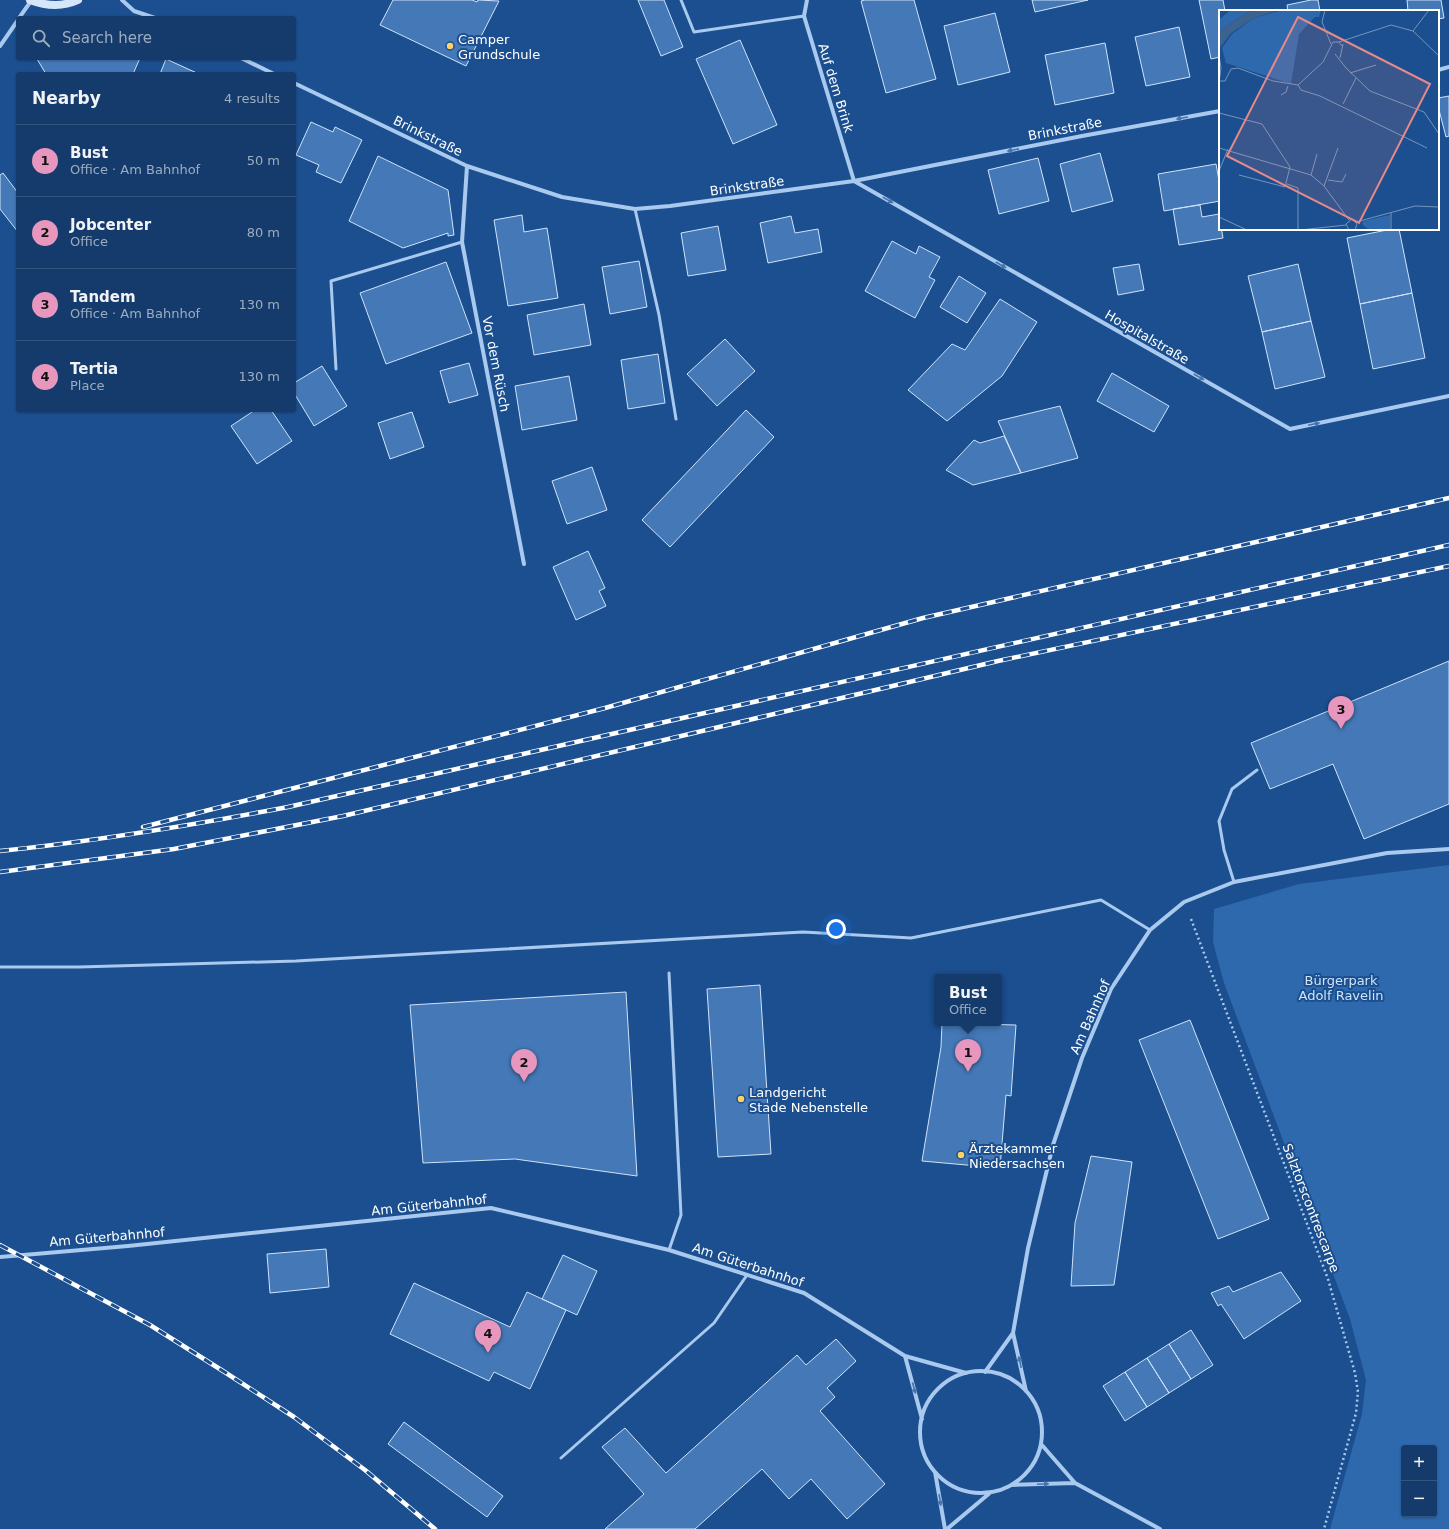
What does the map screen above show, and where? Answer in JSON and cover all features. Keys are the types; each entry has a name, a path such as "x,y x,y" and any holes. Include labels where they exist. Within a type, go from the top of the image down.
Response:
{"main road":[{"path":"31,0 46,5 62,5 78,0"}],"street":[{"path":"21,16 31,0"},
{"path":"122,0 134,11 149,16"},
{"name":"Auf dem Brink","path":"807,0 804,16 854,181"},
{"path":"0,46 16,23"},
{"path":"245,60 270,72"},
{"path":"1439,70 1449,68"},
{"name":"Brinkstraße","path":"296,84 467,166 562,197 635,209 670,206 854,181 1082,136 1219,111"},
{"name":"Vor dem Rüsch","path":"467,166 462,242 524,564"},
{"name":"Hospitalstraße","path":"854,181 1290,430 1449,396"},
{"name":"Am Bahnhof","path":"1026,1391 1013,1332 1028,1248 1053,1145 1082,1058 1111,989 1150,930 1184,902 1234,882 1387,853 1449,849"},
{"name":"Am Güterbahnhof","path":"0,1257 128,1246 491,1208 669,1250 804,1293 905,1356 966,1373"},
{"name":"Am Bahnhof","path":"986,1372 1013,1332"},
{"path":"905,1356 922,1420"},
{"path":"986,1372 1004,1376 1016,1382 1026,1391 1037,1407 1042,1426 1041,1444 1035,1462 1025,1475 1011,1485 991,1492 982,1493 965,1491 949,1484 935,1472 927,1459 922,1444 920,1428 930,1400 940,1387 952,1379 966,1373 986,1372"},
{"path":"1041,1444 1075,1483 1160,1529"},
{"path":"935,1472 946,1529 991,1492"},
{"path":"1011,1485 1075,1483"}],"lane":[{"path":"681,0 694,32 804,16"},
{"path":"635,209 659,315 676,419"},
{"path":"336,369 331,281 462,242"},
{"path":"1234,882 1224,850 1218,821 1232,789 1257,770"},
{"path":"0,967 79,967 296,961 803,932 911,938 1101,900 1150,930"},
{"path":"669,973 681,1215 669,1250"},
{"path":"561,1458 714,1323 746,1275"}],"path":[{"name":"Salztorscontrescarpe","path":"1184,902 1328,1279 1355,1372 1358,1392 1356,1413 1324,1529"}],"green space":[{"name":"Bürgerpark Adolf Ravelin","path":"1449,865 1449,1529 1330,1529 1362,1414 1366,1380 1350,1319 1224,983 1213,942 1214,909 1299,884"}],"building":[{"name":"Camper Grundschule","path":"393,0 472,0 477,2 478,0 499,1 466,66 380,25"},
{"path":"638,0 664,0 683,47 661,56"},
{"path":"914,0 936,79 886,93 861,1"},
{"path":"1032,0 1088,0 1035,12"},
{"path":"1199,0 1223,0 1225,10 1219,10 1219,57 1211,59"},
{"path":"1318,0 1320,10 1288,10 1287,5"},
{"path":"1407,0 1441,0 1444,18 1439,19 1439,10 1408,10"},
{"path":"995,13 1010,72 958,85 944,26"},
{"path":"1179,27 1190,77 1146,86 1135,37"},
{"path":"740,40 777,125 733,144 696,59"},
{"path":"1105,43 1114,93 1055,105 1045,55"},
{"path":"38,60 139,60 134,72 45,72"},
{"path":"166,60 168,60 195,72 161,72"},
{"path":"1449,96 1449,136 1446,137 1439,110 1439,98"},
{"path":"311,122 333,132 335,127 362,140 341,183 316,172 319,165 296,155"},
{"path":"1100,153 1113,201 1072,212 1060,164"},
{"path":"378,156 448,190 454,235 448,236 448,233 403,248 349,221"},
{"path":"1038,158 1049,201 999,214 988,170"},
{"path":"1216,164 1219,180 1219,201 1164,211 1158,174"},
{"path":"3,173 16,190 16,229 0,209 0,175"},
{"path":"1200,205 1202,217 1219,214 1219,230 1222,230 1223,238 1179,245 1173,209"},
{"path":"522,215 524,232 547,228 558,298 508,306 494,220"},
{"path":"791,216 795,233 818,229 822,252 768,263 760,223"},
{"path":"718,226 726,270 688,276 681,233"},
{"path":"1387,230 1399,230 1412,293 1360,304 1347,238"},
{"path":"892,241 916,254 919,246 940,257 929,277 935,280 915,318 865,291"},
{"path":"639,261 647,307 610,314 602,267"},
{"path":"446,262 472,333 386,364 360,293"},
{"path":"1139,264 1144,290 1118,295 1113,268"},
{"path":"1298,264 1311,321 1262,332 1248,276"},
{"path":"959,276 986,293 967,323 940,307"},
{"path":"1412,293 1425,358 1373,369 1360,304"},
{"path":"1000,299 1037,322 1002,376 947,421 908,390 952,344 965,350"},
{"path":"584,304 591,345 534,355 527,315"},
{"path":"1311,321 1325,377 1275,389 1262,332"},
{"path":"725,339 755,371 717,406 687,374"},
{"path":"658,354 665,403 628,409 621,360"},
{"path":"469,363 478,395 449,403 440,371"},
{"path":"322,366 347,406 314,426 296,396 296,382"},
{"path":"1112,373 1169,406 1154,432 1097,401"},
{"path":"569,376 577,420 522,430 515,386"},
{"path":"1060,406 1078,458 1021,473 998,421"},
{"path":"746,410 774,437 670,547 642,520"},
{"path":"252,412 272,412 292,441 257,464 231,426"},
{"path":"412,412 424,447 390,459 378,423"},
{"path":"1004,436 1021,473 973,485 946,470 974,440 980,443"},
{"path":"592,467 607,510 567,524 552,481"},
{"path":"588,551 605,588 599,591 606,606 576,620 553,567"},
{"path":"1449,661 1449,804 1364,839 1333,764 1270,789 1251,743"},
{"path":"760,985 771,1154 718,1157 707,989"},
{"path":"626,992 637,1176 515,1159 423,1163 410,1005"},
{"path":"1190,1020 1269,1219 1218,1239 1139,1040"},
{"path":"1016,1025 1011,1096 1006,1095 1000,1168 922,1161 941,1047 942,1026"},
{"path":"1091,1156 1132,1162 1114,1285 1071,1286 1075,1223"},
{"path":"326,1249 329,1287 270,1293 267,1254"},
{"path":"563,1255 597,1271 577,1315 542,1299"},
{"path":"1281,1272 1301,1301 1244,1339 1221,1304 1218,1306 1211,1293 1229,1286 1233,1292"},
{"path":"414,1283 510,1327 527,1292 566,1310 530,1389 494,1372 489,1381 390,1334"},
{"path":"1191,1330 1213,1365 1191,1379 1169,1344"},
{"path":"836,1339 856,1361 827,1388 835,1397 820,1411 885,1484 847,1519 811,1479 789,1499 762,1469 695,1529 605,1529 644,1494 602,1447 625,1428 666,1473 797,1355 806,1365"},
{"path":"1169,1344 1191,1379 1169,1393 1147,1358"},
{"path":"1147,1358 1169,1393 1147,1407 1125,1372"},
{"path":"1125,1372 1147,1407 1125,1421 1103,1386"},
{"path":"404,1422 503,1496 487,1517 388,1444"}],"railway":[{"path":"143,827 605,708 923,618 1449,498"},
{"path":"0,851 145,832 288,807 1449,545"},
{"path":"0,872 174,849 343,816 998,661 1449,566"},
{"path":"0,1245 150,1325 294,1417 365,1470 435,1529"}],"place":[{"name":"Camper Grundschule","path":"450,46"},
{"name":"Tandem","path":"1341,729"},
{"name":"Bust","path":"968,1072"},
{"name":"Jobcenter","path":"524,1082"},
{"name":"Landgericht Stade Nebenstelle","path":"741,1099"},
{"name":"Ärztekammer Niedersachsen","path":"961,1155"},
{"name":"Tertia","path":"488,1353"}]}
